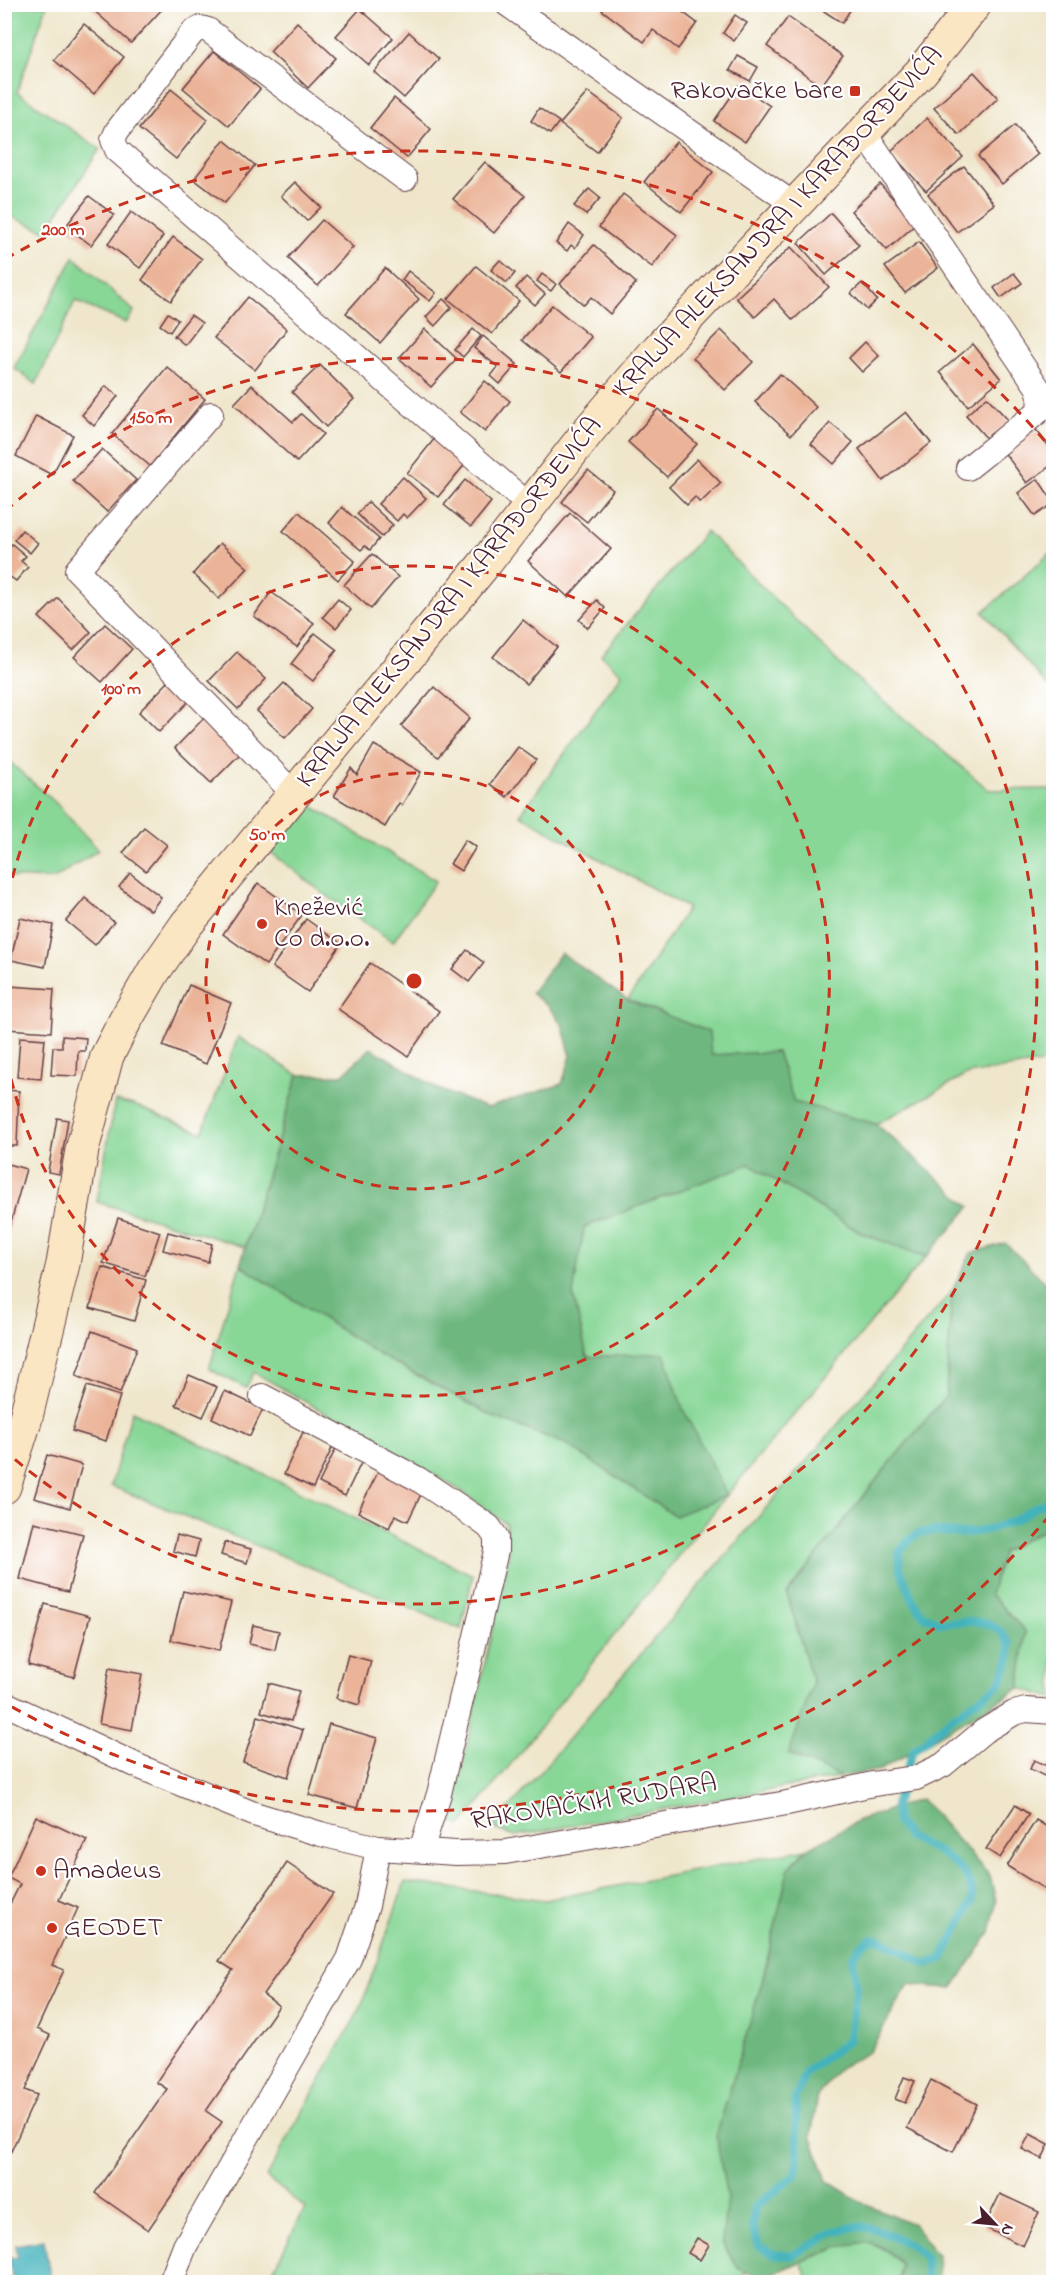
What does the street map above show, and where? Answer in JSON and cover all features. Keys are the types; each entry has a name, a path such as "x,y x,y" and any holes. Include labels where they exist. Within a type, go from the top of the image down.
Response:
{"street":[{"path":"507,4 796,206"},
{"name":"KRALJA ALEKSANDRA I KARAĐORĐEVIĆA","path":"4,1487 25,1421 63,1264 82,1149 107,1056 154,971 186,926 531,507 589,430 660,348 921,72 975,4"},
{"path":"405,179 208,30 201,28 193,32 117,131 113,140 117,150 531,507"},
{"path":"864,132 1038,388 1041,396 1039,411 968,468"},
{"path":"211,414 77,570 295,795"},
{"path":"262,1396 418,1479 489,1527 496,1537 496,1551 441,1782 421,1850"},
{"name":"RAKOVAČKIH RUDARA","path":"4,1703 140,1767 254,1814 378,1848 456,1853 505,1852 787,1803 873,1784 915,1778 944,1765 984,1731 1014,1713 1026,1710 1053,1712"},
{"path":"171,2283 185,2246 349,1959 367,1906 378,1848"}],"green space":[{"path":"4,5 47,5 17,92 100,149 46,231 5,214"},
{"path":"74,257 134,311 126,323 75,301 36,384 14,368"},
{"path":"706,531 843,667 989,790 1053,789 1053,1058 1048,1062 968,1074 876,1124 794,1102 777,1052 710,1055 709,1032 628,1000 688,908 520,815 622,674 601,655"},
{"path":"1053,551 1053,692 983,612"},
{"path":"5,758 57,804 98,850 54,879 5,877"},
{"path":"305,802 436,881 393,942 323,893 268,850"},
{"path":"561,953 628,1000 709,1032 711,1055 777,1052 794,1102 876,1124 970,1207 926,1257 861,1233 749,1164 584,1227 573,1294 587,1357 664,1353 683,1409 727,1495 675,1516 566,1444 494,1417 378,1354 240,1265 298,1075 342,1075 371,1048 438,1089 487,1108 562,1084 571,1056 562,1024 548,1006 531,993"},
{"path":"238,1037 298,1075 245,1247 97,1202 115,1101 134,1105 202,1133"},
{"path":"749,1164 861,1233 926,1257 727,1495 461,1826 450,1821 508,1558 506,1524 458,1489 254,1372 246,1388 209,1369 240,1265 378,1354 494,1417 566,1444 676,1516 683,1409 664,1354 587,1357 573,1294 584,1227"},
{"path":"1005,1243 1054,1291 1053,1524 1003,1552 990,1594 1025,1631 1020,1688 880,1770 841,1777 789,1754 813,1683 787,1594 880,1475 946,1396 952,1291 971,1253"},
{"path":"952,1291 946,1396 880,1475 787,1594 813,1683 789,1754 841,1777 515,1836 492,1828"},
{"path":"132,1411 473,1575 461,1629 111,1486"},
{"path":"1053,1524 1053,1698 1020,1688 1025,1631 990,1594 1003,1552"},
{"path":"921,1799 990,1876 996,1902 990,1933 952,1989 909,1984 869,2052 839,2068 818,2095 811,2136 827,2181 859,2201 913,2224 937,2255 938,2282 899,2282 901,2264 879,2246 870,2243 847,2245 762,2278 739,2269 722,2243 727,2198 716,2136 762,1982 789,1867 807,1849 859,1820"},
{"path":"807,1849 789,1867 762,1982 717,2136 727,2198 722,2243 739,2269 747,2272 737,2282 267,2282 305,2208 266,2177 360,2009 405,1882 545,1900"},
{"path":"869,2242 887,2251 901,2264 899,2282 809,2282 801,2262 845,2245"}],"water":[{"path":"44,2240 51,2282 13,2282 9,2259 18,2257 16,2245"}],"building":[{"path":"94,4 161,4 164,7 131,43 91,8"},
{"path":"606,4 672,4 697,23 678,49 653,30 644,42 602,10"},
{"path":"813,4 854,4 842,23"},
{"path":"360,9 393,38 369,65 336,36"},
{"path":"735,15 747,23 734,41 723,33"},
{"path":"788,17 843,56 821,86 767,46"},
{"path":"297,22 336,58 308,88 270,52"},
{"path":"84,24 124,57 94,94 54,60"},
{"path":"409,32 439,59 404,98 374,72"},
{"path":"214,51 260,89 229,126 183,88"},
{"path":"738,56 758,67 750,81 730,70"},
{"path":"974,72 998,98 959,135 934,108"},
{"path":"739,85 770,106 745,142 714,121"},
{"path":"171,89 208,119 176,159 139,129"},
{"path":"588,92 623,118 597,152 560,124"},
{"path":"394,98 431,129 407,158 370,128"},
{"path":"539,108 559,122 550,134 531,121"},
{"path":"927,118 963,157 926,191 890,152"},
{"path":"1015,125 1038,154 1002,184 978,156"},
{"path":"224,140 255,165 225,203 194,179"},
{"path":"676,142 713,172 681,212 644,182"},
{"path":"485,162 525,196 494,233 453,199"},
{"path":"964,166 994,204 957,232 928,194"},
{"path":"295,182 321,207 307,221 281,196"},
{"path":"880,184 916,224 887,250 851,211"},
{"path":"589,189 600,198 586,215 574,206"},
{"path":"623,194 677,235 652,267 599,227"},
{"path":"89,196 114,215 91,245 66,226"},
{"path":"131,212 163,236 140,268 108,244"},
{"path":"831,213 859,245 826,275 798,243"},
{"path":"322,220 353,247 318,286 288,258"},
{"path":"569,224 584,235 575,248 571,245 567,251 556,243"},
{"path":"173,237 202,259 171,301 142,280"},
{"path":"919,242 938,268 905,293 885,267"},
{"path":"594,245 636,283 610,314 591,297 584,305 560,284"},
{"path":"791,247 829,287 793,320 774,299 755,317 736,298"},
{"path":"500,260 515,273 507,283 491,270"},
{"path":"476,266 519,301 492,334 448,299"},
{"path":"385,268 419,299 380,343 346,313"},
{"path":"408,271 436,293 430,301 402,280"},
{"path":"1014,273 1022,283 1001,298 994,288"},
{"path":"542,274 556,284 551,291 537,281"},
{"path":"526,277 545,294 535,305 516,288"},
{"path":"862,283 877,300 867,310 851,293"},
{"path":"248,297 287,329 255,370 214,338"},
{"path":"443,299 452,307 435,326 426,317"},
{"path":"552,305 591,337 561,372 522,340"},
{"path":"168,313 178,320 170,332 160,325"},
{"path":"191,315 202,323 185,345 174,336"},
{"path":"425,329 457,359 431,387 399,358"},
{"path":"473,329 481,336 463,357 455,350"},
{"path":"721,330 753,362 725,390 693,358"},
{"path":"483,336 517,364 500,384 491,376 498,367 474,348"},
{"path":"865,342 879,356 862,372 849,358"},
{"path":"973,344 1001,379 968,406 940,372"},
{"path":"320,365 354,399 326,427 292,392"},
{"path":"167,367 205,399 150,466 112,434"},
{"path":"780,374 816,407 791,435 755,402"},
{"path":"485,381 510,401 485,432 460,412"},
{"path":"252,385 293,422 301,414 323,434 297,462 234,404"},
{"path":"106,386 118,396 94,426 82,415"},
{"path":"987,397 1009,421 988,440 966,415"},
{"path":"658,409 697,444 667,477 628,442"},
{"path":"906,412 931,443 883,481 859,449"},
{"path":"36,416 73,435 52,475 16,456"},
{"path":"830,423 853,442 834,464 811,444"},
{"path":"1034,427 1054,453 1054,463 1027,483 1003,451"},
{"path":"435,438 466,463 438,497 407,473"},
{"path":"102,449 136,480 107,512 73,481"},
{"path":"697,459 721,483 700,503 695,497 687,505 669,487"},
{"path":"588,470 613,490 587,522 562,502"},
{"path":"403,477 426,498 407,518 403,514 397,521 378,504"},
{"path":"1038,479 1054,503 1035,516 1018,493"},
{"path":"465,480 491,502 471,527 444,505"},
{"path":"368,502 393,525 382,537 357,514"},
{"path":"342,507 379,539 370,550 365,546 361,550 329,523"},
{"path":"299,512 355,561 338,580 283,531"},
{"path":"570,513 611,549 568,597 528,561"},
{"path":"22,530 38,543 30,553 14,540"},
{"path":"220,543 248,568 219,599 193,574"},
{"path":"12,544 26,556 21,561 28,567 16,581 4,572 4,553"},
{"path":"372,554 398,577 371,609 344,585"},
{"path":"271,592 314,623 297,647 254,616"},
{"path":"58,598 91,632 73,650 39,617"},
{"path":"338,599 351,610 336,628 323,617"},
{"path":"597,600 605,608 588,628 579,620"},
{"path":"523,620 557,647 526,684 493,657"},
{"path":"105,624 132,649 102,682 74,657"},
{"path":"315,633 337,650 313,681 291,664"},
{"path":"237,652 266,679 238,709 209,681"},
{"path":"169,681 190,700 159,732 139,712"},
{"path":"284,683 312,709 285,738 257,711"},
{"path":"434,687 470,718 438,757 401,726"},
{"path":"205,717 241,753 211,783 175,748"},
{"path":"374,745 421,772 402,805 399,803 385,827 334,796 351,768 357,775"},
{"path":"518,747 536,760 507,797 490,784"},
{"path":"144,827 167,845 146,871 123,853"},
{"path":"465,840 476,847 461,871 450,864"},
{"path":"130,873 161,897 151,911 119,887"},
{"name":"Knežević Co d.o.o.","path":"258,883 302,915 266,965 223,934"},
{"path":"85,898 114,922 95,945 66,921"},
{"path":"20,918 53,925 45,967 11,960"},
{"path":"306,919 341,944 308,992 272,967"},
{"path":"467,950 484,963 469,982 452,969"},
{"path":"370,963 439,1011 408,1056 338,1009"},
{"path":"189,985 231,1003 206,1064 163,1046"},
{"path":"9,986 54,989 51,1032 6,1029"},
{"path":"62,1036 86,1038 85,1051 78,1051 77,1076 51,1075 53,1047 62,1047"},
{"path":"20,1037 45,1039 41,1079 17,1077"},
{"path":"4,1090 19,1091 17,1146 4,1146"},
{"path":"57,1118 68,1120 59,1174 48,1172"},
{"path":"4,1163 26,1169 9,1229 4,1228"},
{"path":"118,1218 160,1232 145,1276 103,1263"},
{"path":"4,1229 9,1231 5,1245 4,1245"},
{"path":"168,1232 212,1244 208,1262 163,1250"},
{"path":"102,1267 146,1280 134,1321 90,1308"},
{"path":"92,1331 137,1348 120,1393 76,1376"},
{"path":"189,1375 217,1387 203,1417 176,1405"},
{"path":"87,1386 120,1396 106,1441 72,1431"},
{"path":"225,1391 263,1409 250,1436 212,1418"},
{"path":"303,1432 333,1446 313,1488 284,1474"},
{"path":"336,1448 362,1461 345,1496 319,1483"},
{"path":"47,1455 82,1465 70,1508 34,1498"},
{"path":"380,1468 423,1490 408,1521 395,1515 389,1528 358,1512"},
{"path":"34,1522 83,1534 68,1592 20,1579"},
{"path":"177,1535 199,1541 195,1557 173,1551"},
{"path":"225,1542 251,1549 247,1563 221,1555"},
{"path":"183,1591 231,1602 219,1651 171,1640"},
{"path":"45,1604 90,1616 74,1677 28,1665"},
{"path":"4,1607 11,1609 5,1628 4,1628"},
{"path":"253,1625 279,1631 275,1650 249,1644"},
{"path":"348,1655 371,1661 359,1705 336,1698"},
{"path":"109,1668 142,1674 132,1730 99,1724"},
{"path":"269,1683 299,1691 291,1721 261,1712"},
{"path":"258,1716 303,1730 288,1777 243,1762"},
{"path":"329,1724 377,1738 357,1808 309,1795"},
{"path":"1034,1760 1054,1769 1052,1780 1030,1769"},
{"path":"1015,1805 1029,1814 1000,1858 986,1849"},
{"path":"36,1816 87,1840 59,1900 78,1908 52,1965 64,1970 37,2029 50,2035 25,2090 37,2095 7,2160 4,2159 4,1952 7,1948 4,1947 4,1916 20,1884 8,1878"},
{"path":"1036,1820 1054,1831 1054,1895 1007,1866"},
{"path":"287,1863 333,1894 263,1994 279,2006 206,2111 222,2122 148,2230 95,2193 167,2089 156,2082 233,1970 219,1961"},
{"path":"904,2077 915,2081 905,2103 895,2099"},
{"path":"931,2080 977,2104 953,2152 907,2128"},
{"path":"1030,2134 1049,2144 1042,2159 1022,2149"},
{"path":"1000,2194 1039,2212 1023,2246 984,2227"},
{"path":"697,2238 709,2245 700,2260 688,2253"}],"waterway":[{"path":"926,2282 926,2258 911,2245 877,2230 859,2226 835,2231 791,2256 774,2254 759,2246 752,2227 755,2207 796,2175 798,2153 795,2098 806,2072 849,2040 856,1991 853,1956 865,1943 875,1939 926,1964 942,1959 972,1902 972,1890 964,1872 942,1854 907,1836 897,1822 895,1805 913,1751 954,1716 999,1685 1009,1661 1010,1645 1001,1631 988,1624 973,1621 941,1623 923,1615 913,1600 900,1569 899,1553 908,1541 919,1533 935,1531 961,1534 987,1530 1013,1521 1037,1506 1054,1500"}],"place":[{"name":"Rakovačke bare","path":"855,91"},
{"name":"Knežević Co d.o.o.","path":"262,924"},
{"name":"Amadeus","path":"41,1871"},
{"name":"GEODET","path":"52,1928"}]}
